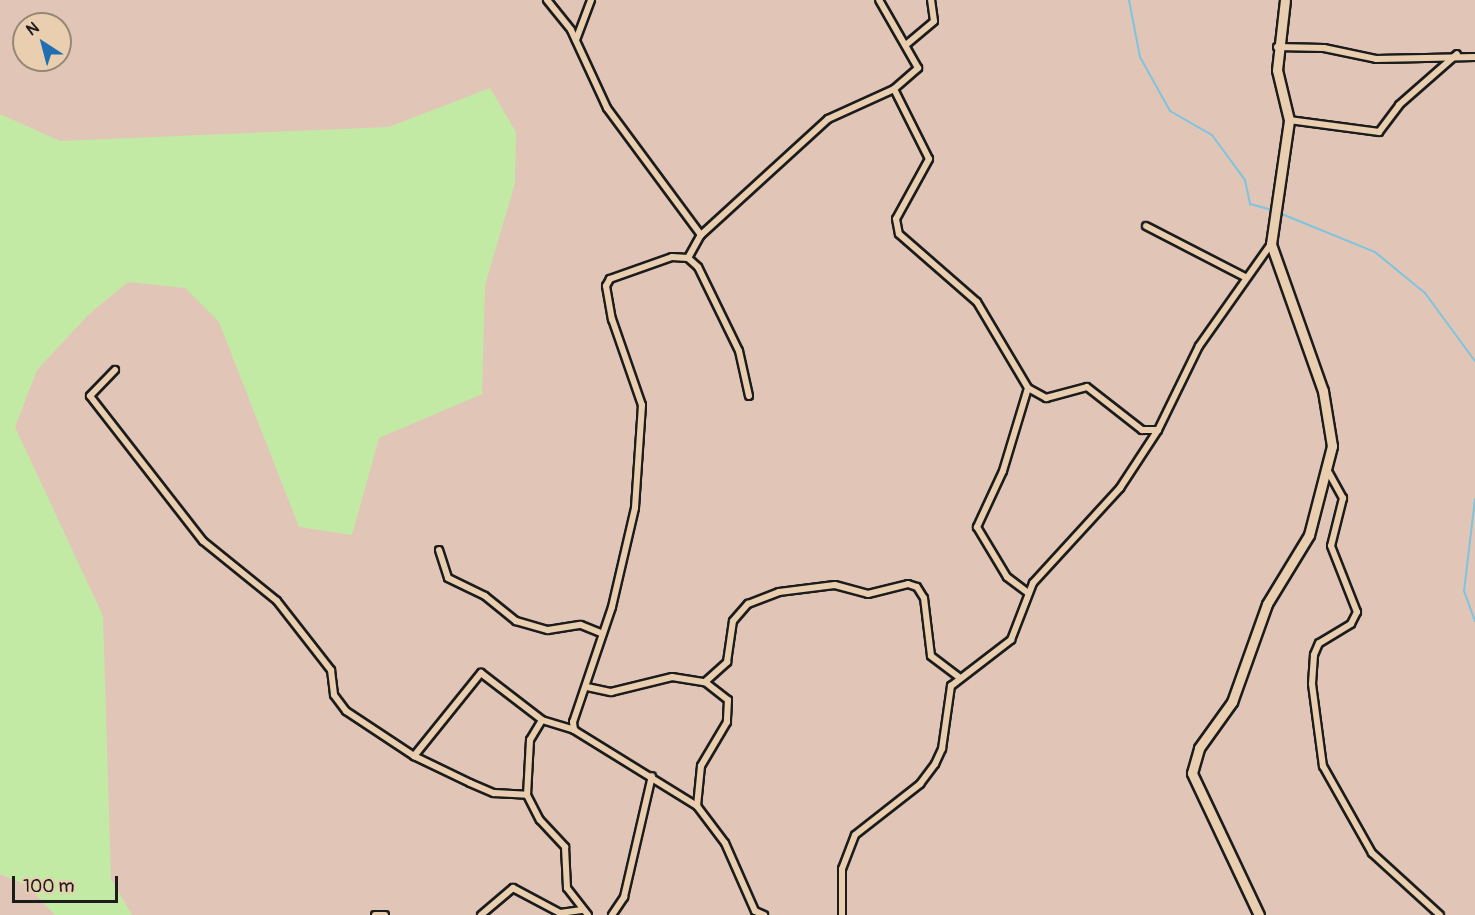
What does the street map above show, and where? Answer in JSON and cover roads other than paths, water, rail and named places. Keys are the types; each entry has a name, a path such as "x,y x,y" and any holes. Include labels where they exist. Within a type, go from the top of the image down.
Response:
{"street":[{"path":"547,0 576,40 607,108 701,235"},
{"path":"576,40 591,0"},
{"path":"688,258 701,235 828,119 894,89 918,68 907,44 879,0"},
{"path":"907,44 934,21 931,0"},
{"path":"1259,915 1242,886 1228,840 1196,787 1193,762 1232,702 1268,604 1309,536 1329,473 1331,422 1271,244 1289,120 1277,48 1285,0"},
{"path":"1277,48 1324,48 1376,59 1457,54 1475,57"},
{"path":"1289,120 1379,132 1399,105 1457,54"},
{"path":"894,89 929,159 896,219 899,234 976,302 1028,388 1046,398 1087,387 1142,430 1158,430"},
{"path":"1146,226 1245,277"},
{"path":"842,915 847,849 866,822 904,798 935,764 946,730 947,693 959,677 1011,640 1028,593 1043,570 1093,524 1158,430 1198,346 1245,277 1271,244"},
{"path":"688,258 722,308 749,396"},
{"path":"574,730 635,508 642,405 606,286 621,273 655,261 688,258"},
{"path":"115,370 90,396 203,541 277,601 331,670 334,695 346,711 414,756 494,793 527,795"},
{"path":"1028,388 1002,471 977,527 1007,578 1028,593"},
{"path":"1329,473 1343,498 1331,546 1357,612 1351,624 1319,644 1314,655 1312,684 1323,766 1372,853 1440,915"},
{"path":"439,550 448,578 485,596 516,621 548,630 580,625 601,633"},
{"path":"705,682 727,662 733,621 748,604 779,592 836,585 868,594 908,584 917,587 924,598 931,656 959,677"},
{"path":"414,756 481,673 542,720 574,730 652,776 697,806 725,843 756,913 764,915"},
{"path":"587,687 611,692 672,677 705,682 732,710 701,766 697,806"},
{"path":"542,720 530,740 527,795 540,820 565,847 567,888 588,915"},
{"path":"612,915 624,897 652,776"},
{"path":"481,915 513,888 560,913 582,910"},
{"path":"375,915 386,915"}],"waterway":[{"path":"1129,0 1140,57 1170,111 1212,135 1245,180 1250,204 1272,210"},
{"path":"1277,212 1375,252 1425,293 1475,361"},
{"path":"1475,499 1464,591 1475,621"}]}
